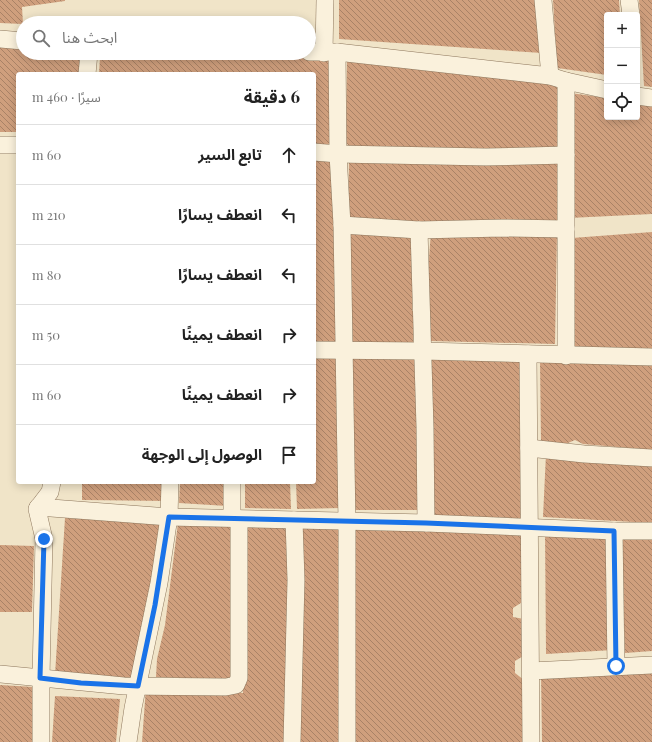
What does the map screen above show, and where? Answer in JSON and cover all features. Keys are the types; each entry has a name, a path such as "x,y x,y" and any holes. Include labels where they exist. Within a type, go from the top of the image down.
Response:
{"street":[{"path":"325,0 323,52 338,154 342,225 347,522 347,742"},
{"path":"543,0 550,76"},
{"path":"629,0 631,12"},
{"path":"0,39 16,40"},
{"path":"323,52 550,76 604,89"},
{"path":"86,72 88,60"},
{"path":"566,81 566,356"},
{"path":"640,96 652,98"},
{"path":"0,144 16,145"},
{"path":"316,152 338,154 486,157 566,155"},
{"path":"342,225 419,230 502,228 566,229"},
{"path":"419,230 426,523"},
{"path":"316,350 423,351 566,356 652,357"},
{"path":"528,354 532,671 531,742"},
{"path":"529,448 584,454 652,458"},
{"path":"41,742 40,678 44,539 37,510 38,506 50,492 52,484"},
{"path":"128,742 155,605 169,517 170,484"},
{"path":"0,674 81,683 138,686 226,688 237,684 239,678 236,519 232,484"},
{"path":"38,506 169,517 426,523 614,531 652,531"},
{"path":"292,742 296,580 294,520"},
{"path":"614,531 616,666"},
{"path":"532,671 652,665"}],"building":[{"path":"0,0 65,0 22,7 23,16 16,16 16,24 0,23"},
{"path":"339,0 538,0 542,53 339,39"},
{"path":"553,0 619,0 620,12 604,12 604,75 557,68"},
{"path":"639,0 652,0 652,87 644,86"},
{"path":"0,47 16,48 16,60 83,60 82,72 16,72 16,132 0,132"},
{"path":"335,59 334,143 316,146 316,72 99,72 100,60"},
{"path":"347,61 558,82 558,147 508,149 350,147 346,143"},
{"path":"570,93 604,98 604,120 640,120 640,102 652,104 652,214 569,218"},
{"path":"316,157 337,158 339,343 316,343"},
{"path":"349,159 559,160 557,220 348,222"},
{"path":"431,231 557,233 555,344 430,341 427,286"},
{"path":"350,232 416,236 412,311 415,311 413,342 350,345"},
{"path":"652,232 652,356 573,353 572,238"},
{"path":"316,357 339,357 341,508 297,509 296,484 316,484"},
{"path":"351,358 419,360 422,510 354,510"},
{"path":"430,359 520,362 522,519 432,518"},
{"path":"540,360 652,364 652,450 583,444 575,440 568,443 567,446 541,445"},
{"path":"546,454 652,461 652,523 543,517"},
{"path":"82,484 167,484 167,501 82,500"},
{"path":"180,484 227,484 227,506 179,503"},
{"path":"245,484 290,484 291,509 245,508"},
{"path":"65,518 165,522 134,678 55,675"},
{"path":"178,523 237,523 237,680 156,677 157,659 165,625"},
{"path":"245,523 290,524 290,742 142,742 146,687 243,693 246,567"},
{"path":"298,523 342,524 345,742 298,742"},
{"path":"355,525 523,530 524,601 513,608 513,617 524,619 525,655 515,661 515,673 524,680 525,742 356,742"},
{"path":"545,529 609,532 613,650 546,654"},
{"path":"652,534 652,651 625,653 621,539"},
{"path":"0,545 34,546 32,612 0,612"},
{"path":"652,669 652,742 542,742 541,673"},
{"path":"0,685 34,687 32,742 0,742"},
{"path":"55,696 120,699 116,742 52,742"}],"route":[{"path":"44,539 40,678 81,683 138,686 155,605 169,517 426,523 614,531 616,666"}]}
